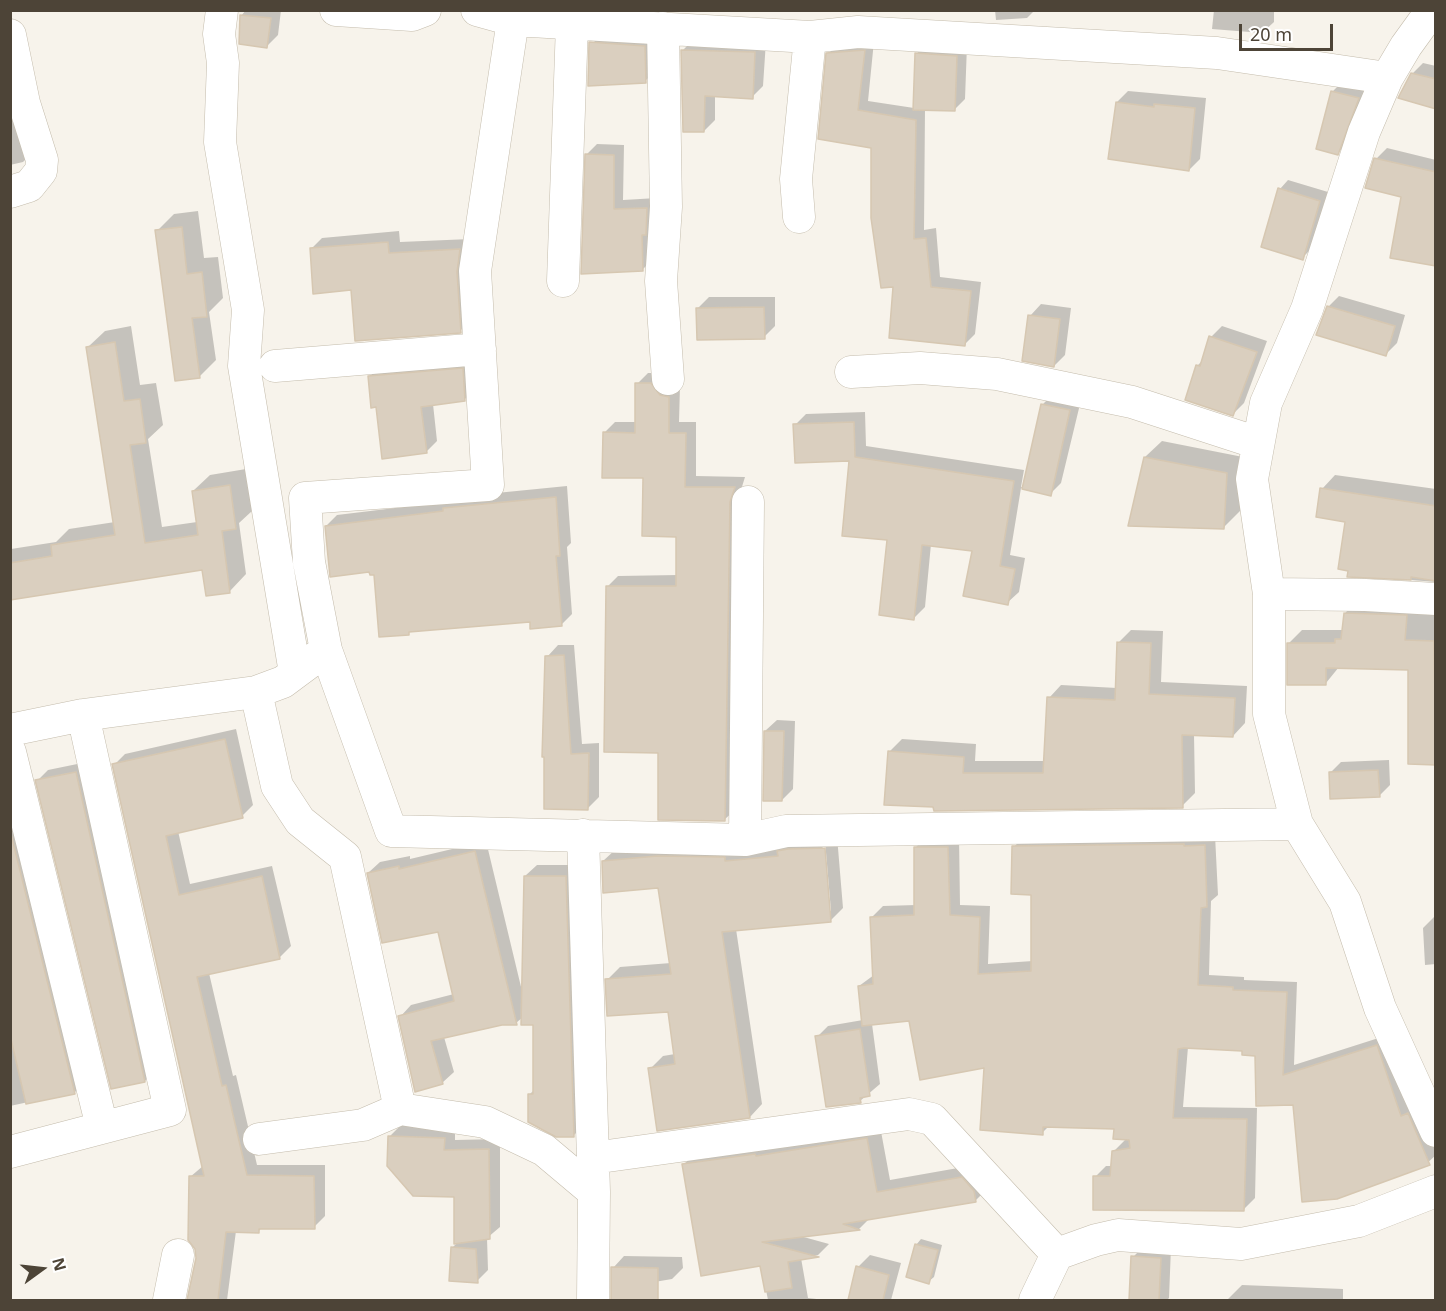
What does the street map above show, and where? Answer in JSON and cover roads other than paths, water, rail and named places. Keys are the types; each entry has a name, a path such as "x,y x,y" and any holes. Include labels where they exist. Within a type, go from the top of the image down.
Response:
{"street":[{"path":"10,17 11,10"},
{"path":"222,10 219,34 223,63 220,142 248,310 244,366 295,673"},
{"path":"336,10 412,15 424,10"},
{"path":"477,10 513,20 810,37 858,21 1217,53 1387,78"},
{"path":"1432,10 1421,46 1387,78 1364,132 1307,309 1266,404 1252,479 1269,594 1269,714 1298,824 1345,902 1380,1008 1436,1131"},
{"path":"513,20 475,271 488,484 305,498 309,562 326,650 391,831 745,840 786,831 1298,824"},
{"path":"563,281 572,24"},
{"path":"663,28 666,207 661,281 668,380"},
{"path":"10,35 17,105 42,160 41,171 29,186 10,192"},
{"path":"799,217 796,179 810,37"},
{"path":"275,366 480,349"},
{"path":"851,372 920,368 997,374 1132,402 1258,444"},
{"path":"745,840 748,502"},
{"path":"1269,594 1365,595 1436,599"},
{"path":"10,730 83,715 256,692 283,682 326,650"},
{"path":"256,692 277,786 300,821 345,857 400,1109"},
{"path":"12,1148 170,1110 83,715"},
{"path":"10,752 102,1127"},
{"path":"584,835 594,1192 593,1300"},
{"path":"259,1139 363,1125 400,1109 484,1122 544,1150 594,1192"},
{"path":"593,1158 909,1114 932,1119 1057,1254"},
{"path":"1035,1300 1057,1254 1119,1235 1241,1244 1359,1221 1436,1191"},
{"path":"169,1300 178,1255"}]}
